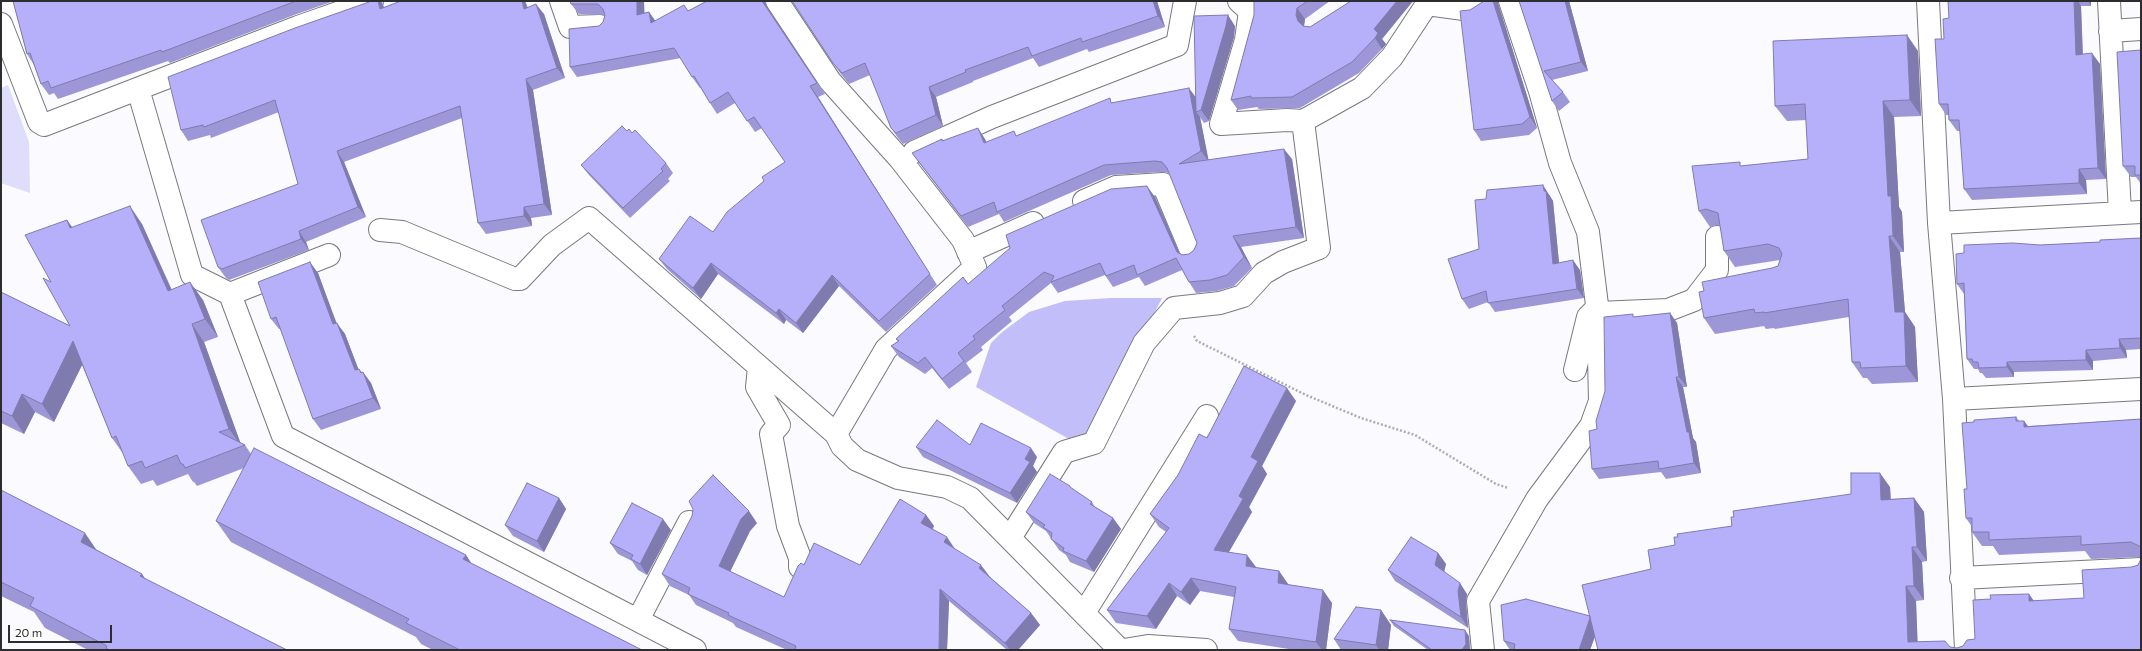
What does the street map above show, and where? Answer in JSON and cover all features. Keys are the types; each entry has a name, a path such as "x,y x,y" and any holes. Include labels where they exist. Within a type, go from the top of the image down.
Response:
{"street":[{"path":"1,24 38,122 44,125 298,27 372,1"},
{"path":"561,1 570,27 600,26"},
{"path":"777,1 830,81 900,159 963,240 975,267 886,349 836,434"},
{"path":"900,159 992,117 1177,45 1185,1"},
{"path":"1239,1 1250,11 1246,40 1221,124 1287,120 1303,121 1362,88 1392,57 1427,4 1471,10 1486,1"},
{"path":"1483,650 1478,601 1537,499 1591,426 1600,401 1597,311 1588,232 1560,163 1540,91 1510,1"},
{"path":"1928,1 1939,223 1954,399 1961,578 1966,650"},
{"path":"1939,223 2131,212 2110,31 2109,1"},
{"path":"2110,31 2141,29"},
{"path":"138,89 192,275 230,294 283,436 696,650"},
{"path":"1010,538 1064,452 1094,443 1144,343 1174,308 1194,305 1220,304 1243,296 1264,273 1283,262 1319,248 1303,121"},
{"path":"968,252 1116,187 1163,184 1192,254"},
{"path":"380,230 402,232 515,280 520,279 552,245 589,218 836,434 842,446 857,460 898,478 947,487 970,498 1120,650"},
{"path":"1575,370 1588,317 1597,311 1668,310 1694,300 1711,280 1717,270 1716,237"},
{"path":"230,294 329,255"},
{"path":"1711,280 1722,282 1736,279"},
{"path":"759,367 757,386 779,425 771,434 788,526 800,558 800,568"},
{"path":"1954,399 2141,389"},
{"path":"1084,613 1208,416"},
{"path":"638,620 688,522"},
{"path":"1961,578 2141,569"},
{"path":"1124,650 1148,646 1206,650"}],"path":[{"path":"1194,305 1194,335 1197,341 1306,396 1362,418 1415,435 1496,484 1537,499"}],"shaded area":[{"path":"8,85 29,142 30,193 1,183 1,88"}],"water":[{"path":"1111,298 1162,298 1091,438 1069,439 976,387 991,343 1001,333 1029,312 1065,301"}],"building":[{"path":"13,1 296,1 162,52 161,50 51,88 48,81 41,84 30,53 27,54"},
{"path":"370,1 378,1 380,9 401,1 522,1 524,9 536,4 557,68 526,79 544,204 524,207 524,216 478,223 460,106 337,151 358,207 299,231 301,239 222,269 218,267 201,220 298,184 275,100 204,127 203,125 181,130 168,77"},
{"path":"570,1 637,1 637,15 649,12 651,23 684,5 688,11 707,1 762,1 817,83 810,86 930,274 879,321 832,275 796,323 779,309 776,313 711,263 693,288 659,259 690,216 713,232 727,212 764,181 762,177 785,162 754,117 747,121 728,92 710,103 694,76 692,77 674,48 570,67 569,29 599,26 603,22 605,15 603,9 598,4 571,4"},
{"path":"792,1 1153,1 1158,16 1082,42 1081,38 1032,56 1028,47 965,70 966,72 929,87 936,115 896,133 891,128 865,63 842,73 833,63"},
{"path":"1254,1 1308,1 1297,8 1296,15 1298,21 1303,26 1310,27 1351,1 1397,1 1374,29 1378,33 1375,38 1352,62 1292,97 1251,98 1251,96 1231,100 1254,15"},
{"path":"1484,1 1493,1 1530,117 1522,124 1474,130 1460,11 1470,10"},
{"path":"1519,1 1565,1 1581,62 1544,71 1563,92 1552,101"},
{"path":"1948,1 2074,1 2076,55 2092,53 2098,168 2079,169 2079,183 1964,189 1959,120 1949,120 1948,104 1939,104 1935,39 1944,39 1943,19 1949,18"},
{"path":"1228,15 1201,110 1196,112 1194,16"},
{"path":"1907,35 1910,100 1883,101 1888,196 1891,196 1893,236 1889,236 1895,312 1904,312 1906,366 1861,368 1860,362 1852,362 1848,299 1764,313 1755,313 1754,309 1704,318 1699,292 1704,291 1702,282 1778,266 1782,254 1779,248 1768,244 1724,251 1718,213 1706,209 1699,211 1692,166 1740,162 1740,166 1808,159 1805,104 1775,106 1773,41"},
{"path":"2141,50 2141,175 2135,175 2135,166 2123,166 2117,52"},
{"path":"1189,88 1201,151 1179,164 1284,149 1296,227 1233,236 1244,257 1227,275 1210,280 1189,282 1176,258 1137,275 1134,265 1106,276 1100,263 1051,282 1054,276 1044,272 1002,306 1005,310 973,336 975,339 958,353 964,361 942,379 925,357 918,363 891,346 899,341 896,339 963,277 968,284 1010,248 1006,235 1111,189 1147,186 1177,252 1182,255 1189,254 1194,250 1197,243 1167,168 1162,162 1155,161 1104,165 997,212 994,202 961,216 912,153 942,139 942,141 978,128 984,143 1014,131 1016,136 1110,98 1111,103"},
{"path":"622,126 627,131 629,129 632,133 635,130 666,163 661,169 663,171 623,208 581,165"},
{"path":"1543,185 1544,191 1546,191 1553,264 1573,260 1577,289 1488,303 1486,291 1462,299 1448,259 1479,249 1475,200 1486,199 1487,190"},
{"path":"130,206 168,291 190,282 205,319 192,324 229,429 219,432 245,445 185,468 183,464 181,464 177,455 145,468 142,461 128,466 116,436 112,438 73,341 42,404 22,394 12,416 1,411 1,292 70,326 43,278 51,282 25,235 67,220 70,228"},
{"path":"2141,238 2141,338 2119,339 2120,348 2086,350 2086,360 2007,362 2007,367 1979,368 1978,362 1973,362 1972,359 1967,359 1964,283 1957,284 1956,254 1964,253 1964,245 2013,243 2040,245"},
{"path":"310,262 333,324 337,323 355,370 359,369 361,373 363,372 373,398 313,419 276,317 271,319 258,282"},
{"path":"1670,313 1679,377 1676,377 1687,432 1689,432 1694,463 1659,469 1658,461 1592,469 1589,431 1597,429 1596,421 1605,391 1604,317 1633,314 1633,317"},
{"path":"1244,366 1287,388 1251,457 1258,461 1239,496 1243,499 1214,550 1247,555 1246,566 1279,571 1278,583 1323,590 1316,642 1229,629 1236,587 1191,578 1181,592 1169,583 1147,616 1107,610 1169,528 1150,514 1178,475 1199,434 1207,438"},
{"path":"2016,417 2016,421 2024,421 2024,427 2141,419 2141,547 2131,542 2081,545 2081,536 1989,540 1989,532 1972,532 1972,518 1966,518 1964,489 1967,489 1962,423 1974,422 1974,420"},
{"path":"937,420 970,445 981,423 1031,448 1025,459 1030,462 1010,493 916,447"},
{"path":"254,448 466,555 463,559 642,650 460,650 406,623 409,619 216,521"},
{"path":"1851,473 1880,473 1881,500 1914,498 1917,547 1912,547 1914,586 1906,586 1908,642 1945,641 1950,647 1957,648 1963,646 1967,640 1975,639 1973,600 1991,599 1990,595 2029,594 2029,601 2084,598 2082,570 2132,567 2138,565 2141,559 2141,650 1598,650 1582,585 1651,569 1648,550 1675,545 1674,537 1678,537 1677,534 1732,526 1731,517 1734,517 1733,511 1851,494"},
{"path":"1050,474 1092,502 1090,504 1113,518 1086,561 1063,551 1064,548 1051,539 1052,533 1043,527 1045,525 1026,512"},
{"path":"713,475 749,511 741,519 719,566 784,597 798,566 801,563 804,565 814,543 860,565 900,499 926,515 921,523 947,537 944,542 981,565 979,568 1031,613 1005,643 940,589 939,650 795,650 796,646 728,615 729,613 688,594 690,588 662,574 692,516 693,509 689,501"},
{"path":"527,483 559,498 537,541 505,525"},
{"path":"1,490 85,533 81,542 142,574 140,576 287,650 109,650 106,648 107,646 30,606 34,598 1,582"},
{"path":"632,503 663,519 640,564 631,559 633,555 610,543"},
{"path":"1411,537 1438,553 1435,565 1460,583 1458,591 1461,617 1388,570"},
{"path":"1526,599 1590,616 1579,650 1514,650 1515,644 1504,641 1501,605"},
{"path":"1356,607 1381,610 1376,645 1334,639"},
{"path":"1390,620 1465,630 1466,644 1462,650 1432,650"}]}
